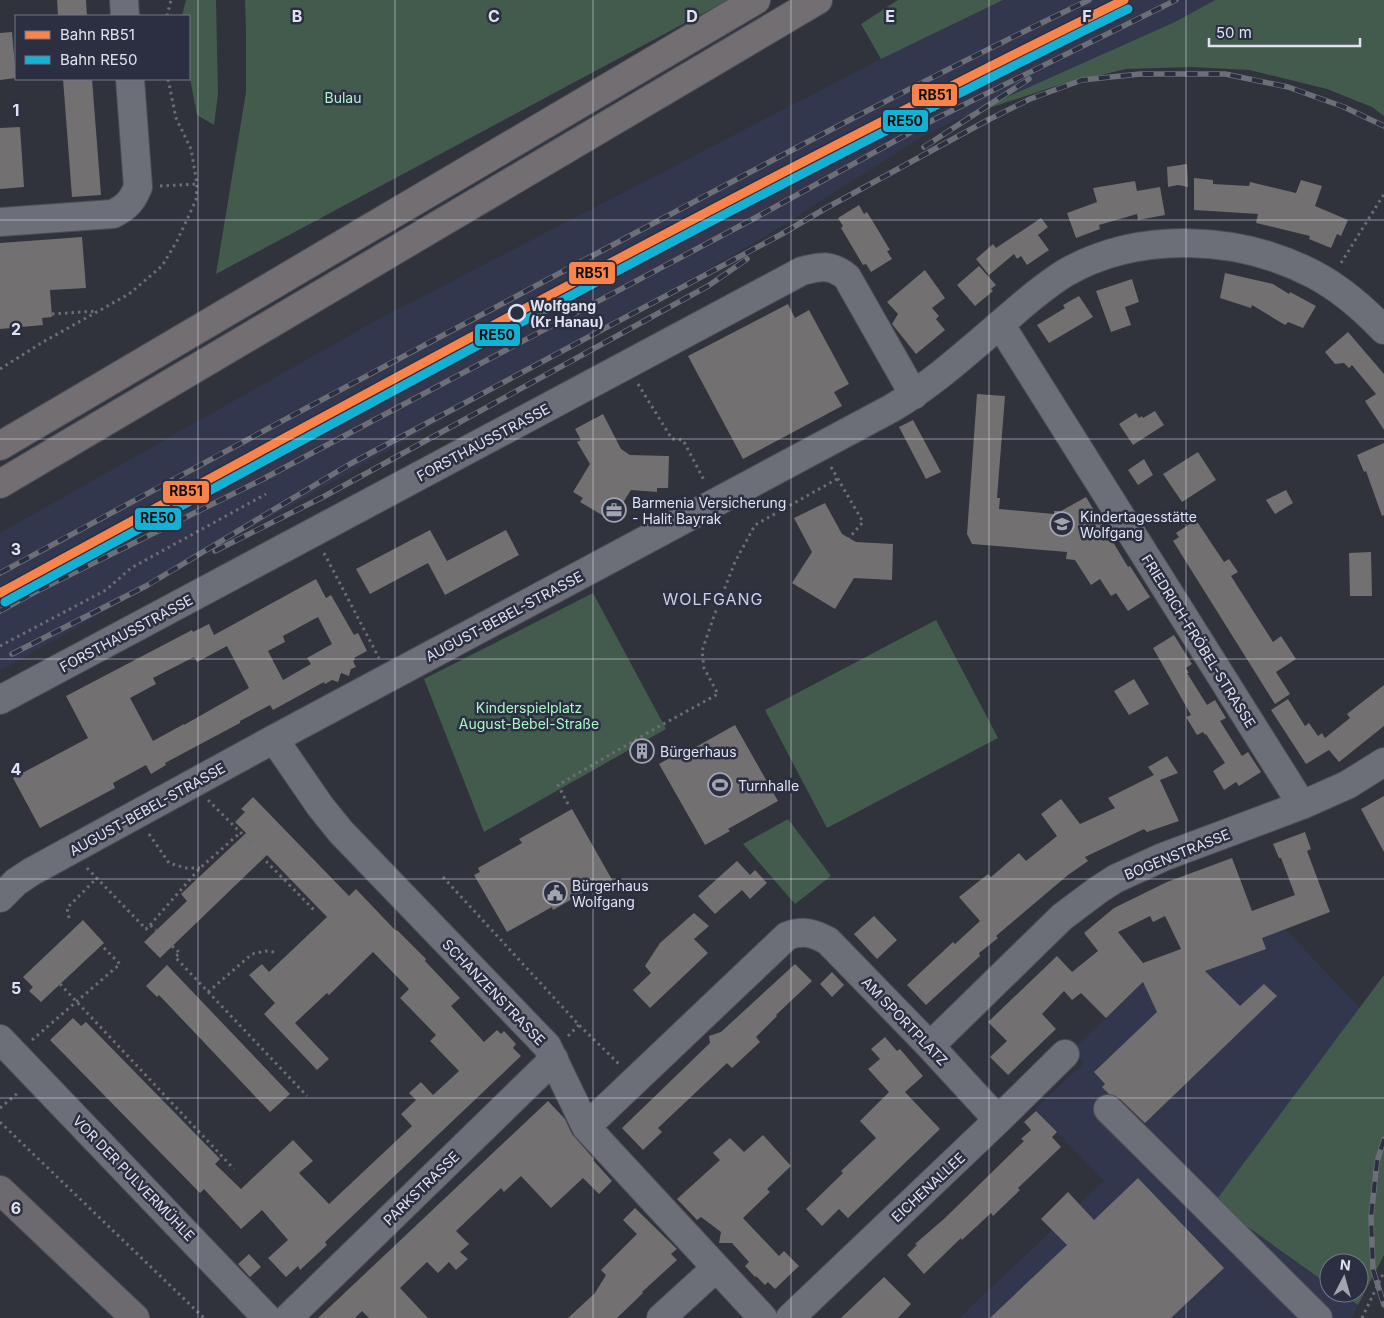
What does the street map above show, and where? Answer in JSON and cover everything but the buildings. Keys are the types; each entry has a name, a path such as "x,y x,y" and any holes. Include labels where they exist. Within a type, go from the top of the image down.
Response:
{"highway":[{"path":"0,446 756,0"},
{"path":"0,484 818,0"}],"main road":[{"path":"0,1190 135,1318"}],"street":[{"path":"124,0 125,15"},
{"path":"0,222 113,214 125,208 131,202 138,187 130,80"},
{"path":"1000,324 1065,273 1100,258 1131,248 1195,243 1228,246 1290,263 1329,283 1362,307 1384,330"},
{"name":"FORSTHAUSSTRASSE","path":"0,700 802,271 816,267 831,267 847,276 914,395"},
{"name":"AUGUST-BEBEL-STRASSE","path":"5,886 914,395 1000,324"},
{"name":"FRIEDRICH-FRÖBEL-STRASSE","path":"1000,324 1302,805"},
{"name":"SCHANZENSTRASSE","path":"274,739 320,806 341,832 547,1046 586,1127 763,1318"},
{"name":"BOGENSTRASSE","path":"930,1046 1062,918 1115,879 1163,857 1302,805 1348,785 1384,762"},
{"name":"AM SPORTPLATZ","path":"636,1079 788,936 796,932 805,932 815,934 828,941 930,1046 998,1120"},
{"name":"VOR DER PULVERMÜHLE","path":"8,1047 267,1318"},
{"name":"EICHENALLEE","path":"790,1318 1065,1054"},
{"name":"PARKSTRASSE","path":"288,1318 554,1059"},
{"path":"586,1127 636,1079"},
{"path":"1108,1110 1318,1318"},
{"path":"661,1318 716,1268"}],"path":[{"path":"167,15 171,0"},
{"path":"0,369 43,342 129,294 162,266 196,200 197,184 191,149 176,118 168,80"},
{"path":"138,187 197,184"},
{"path":"1329,283 1384,194"},
{"path":"52,314 98,311"},
{"path":"626,365 672,439 683,440 716,503"},
{"path":"820,447 863,522 849,538"},
{"path":"568,804 558,785 648,732 718,694 704,668 702,651 714,613 735,562 755,525 837,479"},
{"path":"0,646 106,590 131,568 266,494"},
{"path":"314,532 389,678"},
{"path":"193,784 252,844"},
{"path":"136,815 169,864 186,868 200,868"},
{"path":"70,851 146,929 200,868 240,833"},
{"path":"257,852 316,912"},
{"path":"443,877 580,1025 636,1079"},
{"path":"69,918 67,908 97,878"},
{"path":"150,925 156,930"},
{"path":"8,1047 77,1002 120,964 102,945"},
{"path":"172,946 180,953 175,957 307,1096"},
{"path":"208,992 252,954 266,951 274,952"},
{"path":"60,984 234,1169"},
{"path":"0,1122 204,1318"},
{"path":"1362,1318 1384,1272"}],"shaded area":[{"path":"1003,0 1215,0 1177,21 962,117 920,138 766,236 0,671 0,533 375,321 881,59"},
{"path":"1285,929 1360,1008 1214,1203 1319,1278 1319,1303 1355,1303 1358,1305 1352,1318 959,1318 1104,1181 1035,1109 1084,1063 1072,1050 1147,979"}],"green space":[{"path":"186,0 216,0 218,94 214,125 197,115 190,78 190,15 182,15"},
{"name":"Bulau","path":"245,0 728,0 216,274 246,92"},
{"path":"898,0 1003,0 881,59 861,24"},
{"path":"1215,0 1384,0 1384,116 1372,107 1327,89 1249,70 1192,67 1126,69 1056,86 962,117 1177,21"},
{"name":"Kinderspielplatz August-Bebel-Straße","path":"593,593 666,729 484,832 424,679"},
{"path":"936,620 998,738 827,828 765,710"},
{"path":"788,819 831,876 795,904 743,844"},
{"path":"1384,975 1384,1255 1369,1284 1369,1253 1319,1253 1319,1278 1214,1203"}],"railway":[{"path":"0,573 785,153 1089,0"},
{"path":"0,611 263,479 753,219 933,120 1176,0"},
{"path":"12,654 146,586 350,464 780,235 986,121 1030,99 1082,80 1140,74 1225,74 1288,87 1344,107 1384,126"},
{"path":"924,147 1029,79"},
{"path":"215,551 323,497 708,286 747,259"},
{"path":"1384,1139 1377,1162 1371,1217 1373,1270 1384,1305"}],"rail line":[{"name":"RB51","path":"0,593 419,365 699,216 1124,0"},
{"name":"RE50","path":"5,602 424,374 704,225 1128,9"}],"place":[{"name":"Wolfgang (Kr Hanau)","path":"517,313"},
{"name":"Barmenia Versicherung - Halit Bayrak","path":"614,510"},
{"name":"Kindertagesstätte Wolfgang","path":"1062,524"},
{"name":"Bürgerhaus","path":"642,751"},
{"name":"Turnhalle","path":"720,785"},
{"name":"Bürgerhaus Wolfgang","path":"555,893"}],"district":[{"name":"WOLFGANG","path":"713,599"}]}
